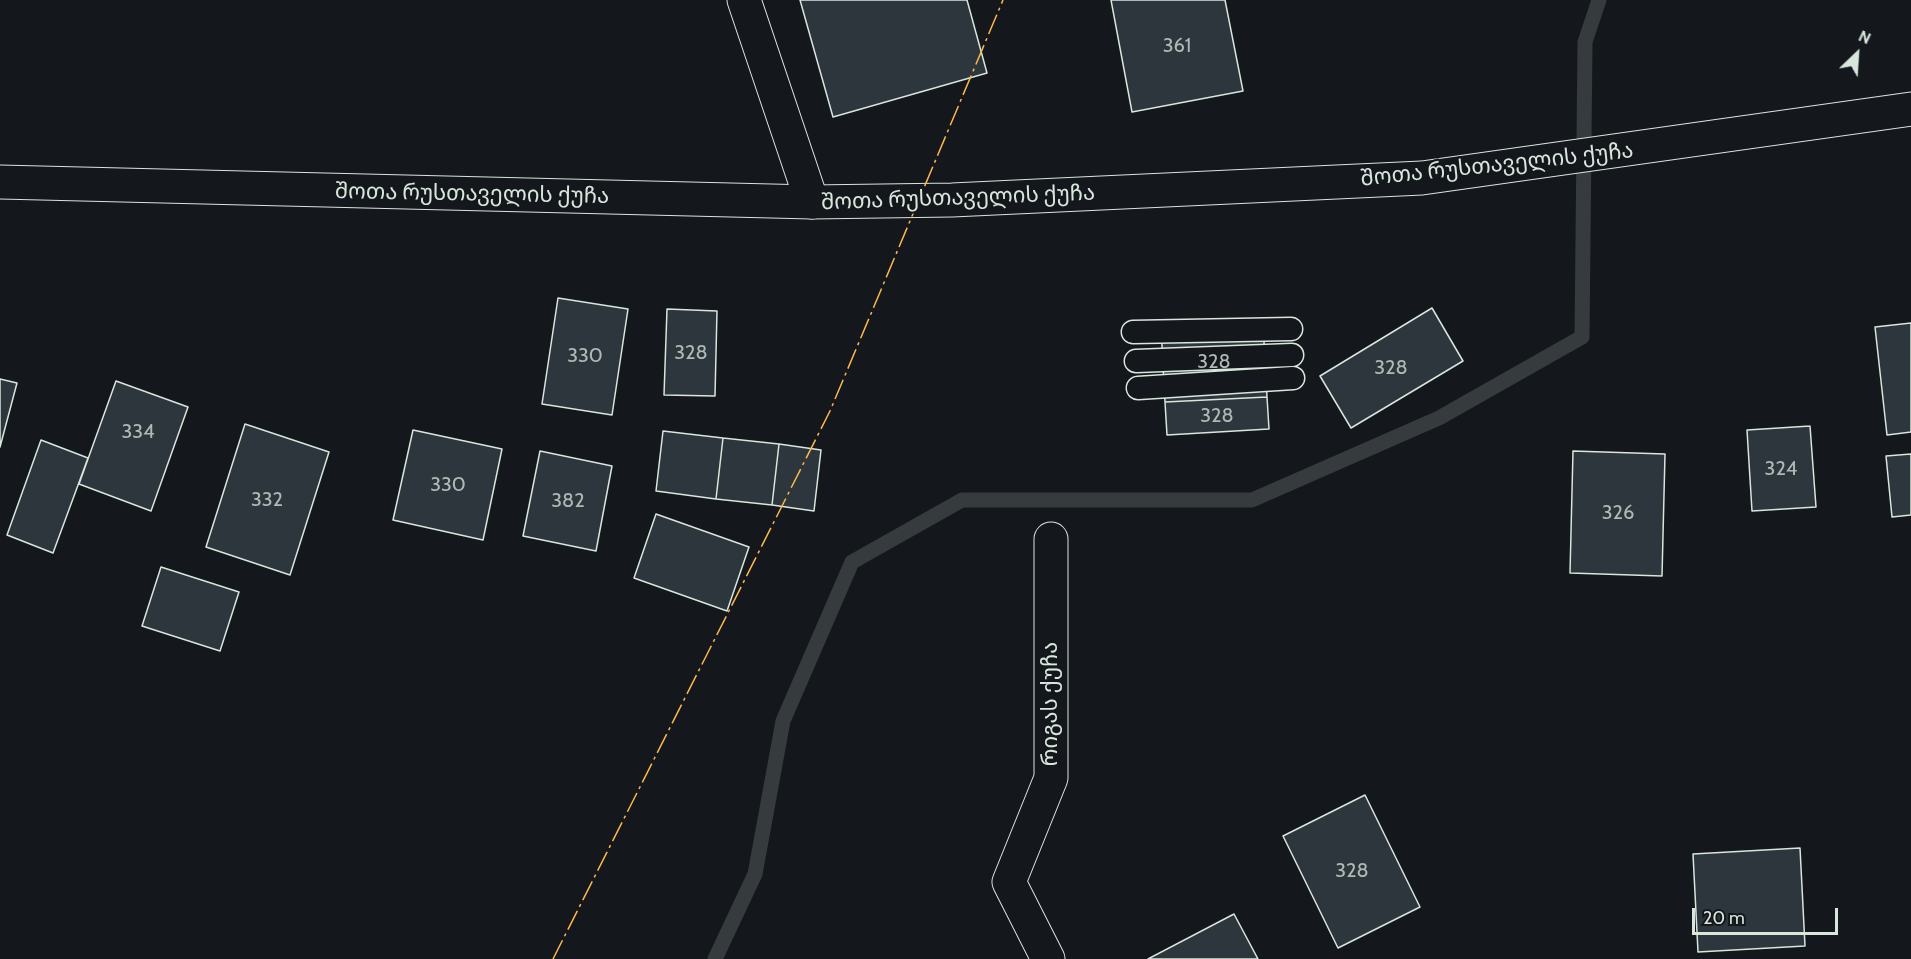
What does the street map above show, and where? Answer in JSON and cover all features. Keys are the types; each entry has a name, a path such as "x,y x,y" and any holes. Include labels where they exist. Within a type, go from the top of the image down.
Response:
{"main road":[{"path":"744,0 812,202"},
{"name":"შოთა რუსთაველის ქუჩა","path":"0,182 812,202 998,198 1422,178 1680,144 1911,109"},
{"name":"რიგას ქუჩა","path":"1048,959 1009,882 1051,778 1051,539"}],"lane":[{"path":"1133,332 1291,329"},
{"path":"1136,361 1292,355"},
{"path":"1138,388 1293,378"}],"building":[{"path":"800,0 967,0 987,73 833,117"},
{"path":"1111,0 1225,0 1243,91 1132,112"},
{"path":"558,298 628,309 612,415 542,404"},
{"path":"1432,308 1463,361 1351,428 1320,376"},
{"path":"667,309 717,311 715,396 664,395"},
{"path":"1263,323 1267,397 1165,402 1161,327"},
{"path":"1911,323 1911,432 1887,435 1875,327"},
{"path":"0,379 17,383 0,447"},
{"path":"116,381 188,407 151,511 79,484"},
{"path":"1267,397 1269,429 1167,435 1165,402"},
{"path":"245,424 329,452 290,575 206,547"},
{"path":"1810,426 1816,507 1752,511 1747,430"},
{"path":"413,430 502,449 483,540 393,520"},
{"path":"663,431 723,438 716,499 656,491"},
{"path":"723,438 779,444 772,505 716,499"},
{"path":"41,440 88,458 53,553 7,535"},
{"path":"779,444 821,450 814,511 772,505"},
{"path":"540,451 612,466 596,551 523,536"},
{"path":"1573,451 1665,454 1662,576 1570,573"},
{"path":"1911,454 1911,515 1892,517 1886,456"},
{"path":"656,514 749,547 727,611 634,578"},
{"path":"161,567 239,592 220,651 142,626"},
{"path":"1365,795 1420,907 1338,948 1283,836"},
{"path":"1800,848 1805,946 1698,952 1693,854"},
{"path":"1234,914 1258,959 1148,959"}],"waterway":[{"path":"715,959 755,874 783,721 852,562 962,500 1252,500 1439,418 1582,337 1585,42 1599,0"}],"power":[{"path":"553,959 830,411 1003,0"}]}
